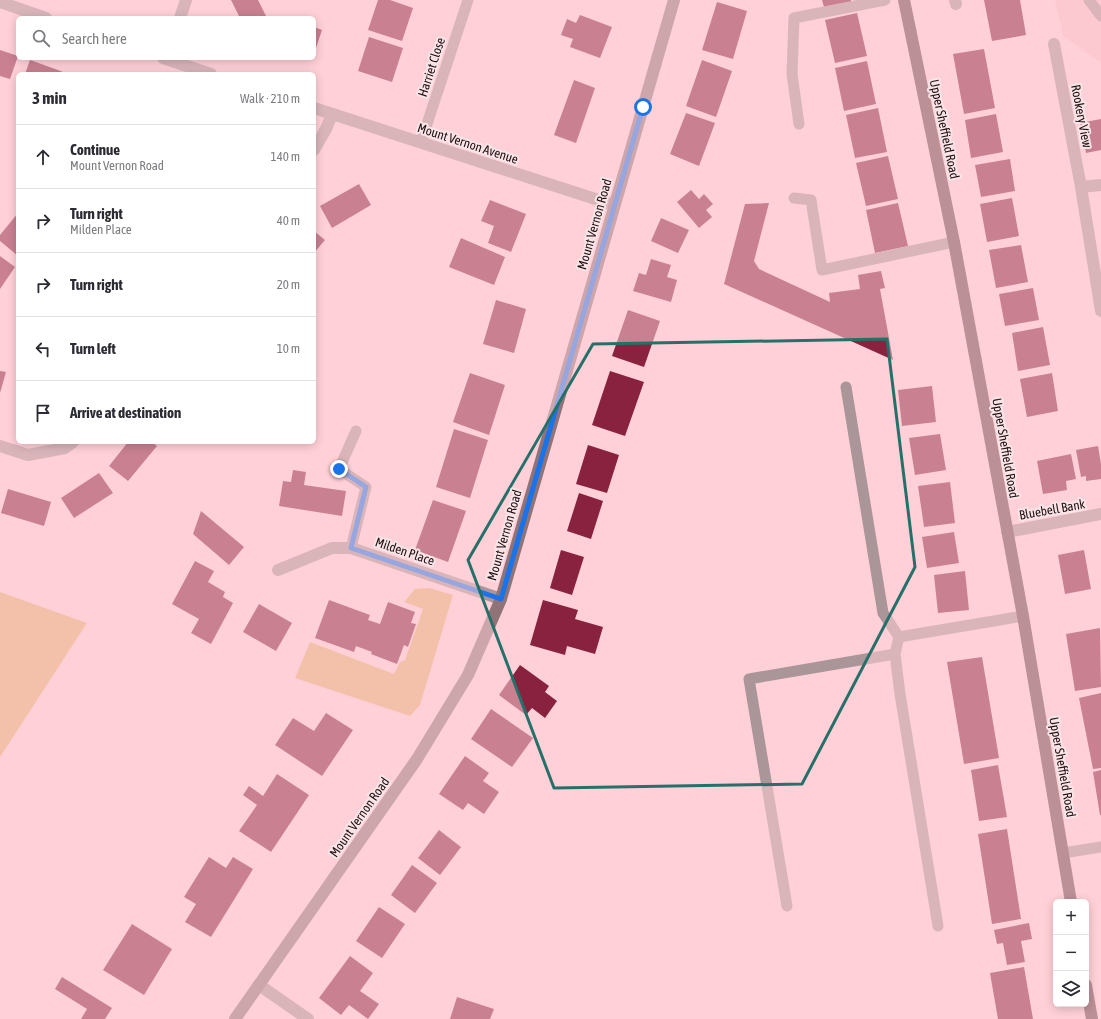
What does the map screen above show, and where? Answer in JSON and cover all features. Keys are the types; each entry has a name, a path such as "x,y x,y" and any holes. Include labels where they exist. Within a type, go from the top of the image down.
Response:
{"highway":[{"name":"Upper Sheffield Road","path":"904,0 954,242 1023,616 1071,899"},
{"path":"1089,1002 1092,1019"}],"street":[{"path":"181,16 186,0"},
{"name":"Mount Vernon Road","path":"235,1019 417,759 468,675 501,599 674,0"},
{"path":"0,2 40,16"},
{"name":"Rookery View","path":"1054,44 1081,187 1101,311"},
{"path":"172,60 205,72"},
{"name":"Mount Vernon Avenue","path":"316,109 614,205"},
{"path":"316,146 326,129 332,114"},
{"path":"1081,187 1101,186"},
{"path":"0,446 28,455 65,448 70,444"},
{"name":"Bluebell Bank","path":"1007,532 1101,514"},
{"name":"Milden Place","path":"278,570 332,548 351,548 501,599"},
{"path":"259,986 308,1019"}],"lane":[{"name":"Harriet Close","path":"421,142 468,0"},
{"path":"799,124 792,74 794,18 885,0"},
{"path":"1090,0 1101,16"},
{"path":"794,198 811,200 822,270 954,242"},
{"path":"846,387 883,612 899,637 895,654 900,694 938,926"},
{"path":"351,548 366,487 339,469 356,431"},
{"path":"899,637 1023,616"},
{"path":"786,906 749,679 895,654"},
{"path":"1063,853 1101,847"}],"highlighted area":[{"path":"887,339 915,567 802,784 554,788 468,560 593,344"}],"shaded area":[{"path":"1055,0 1101,0 1101,63 1063,36"},
{"path":"429,588 453,595 420,705 410,716 295,678 310,642 394,674 400,662 405,660 423,609 404,602 415,589"},
{"path":"0,592 87,623 0,757"}],"building":[{"path":"231,0 258,0 266,16 239,16"},
{"path":"378,0 390,0 413,8 402,41 368,30"},
{"path":"822,0 851,0 851,2 824,7"},
{"path":"984,0 1020,0 1026,35 992,41"},
{"path":"717,2 747,11 733,59 702,50"},
{"path":"857,13 867,56 835,63 825,20"},
{"path":"580,15 612,27 600,58 570,47 573,39 561,35 567,19 576,23"},
{"path":"316,28 322,30 316,48"},
{"path":"369,37 403,48 392,82 358,71"},
{"path":"984,49 995,108 964,114 953,54"},
{"path":"0,50 16,55 17,60 10,79 0,76"},
{"path":"30,60 63,72 26,72"},
{"path":"702,60 732,71 716,117 686,106"},
{"path":"867,61 876,104 844,111 835,68"},
{"path":"574,80 595,88 576,143 554,135"},
{"path":"878,108 887,152 855,158 846,115"},
{"path":"686,113 715,123 699,166 670,154"},
{"path":"996,114 1003,152 971,158 965,120"},
{"path":"1101,119 1101,150 1086,153 1080,123"},
{"path":"888,156 898,199 866,206 856,163"},
{"path":"1010,159 1015,191 981,197 975,165"},
{"path":"359,184 371,205 332,228 320,206"},
{"path":"691,190 699,199 704,194 713,204 706,210 712,217 699,228 677,202"},
{"path":"1012,198 1019,236 987,242 980,204"},
{"path":"490,200 526,214 511,252 488,243 494,226 481,221"},
{"path":"769,203 754,261 759,269 830,302 829,293 860,289 858,275 881,271 885,288 880,289 893,360 724,284 745,204"},
{"path":"898,203 908,246 875,253 866,210"},
{"path":"16,215 16,254 0,241 0,235"},
{"path":"661,218 689,230 678,253 651,241"},
{"path":"316,233 325,240 316,251"},
{"path":"461,238 505,257 494,285 449,267"},
{"path":"1021,245 1028,282 996,288 989,250"},
{"path":"0,256 15,267 0,289"},
{"path":"651,259 671,265 667,277 677,280 671,302 633,291 639,273 646,275"},
{"path":"1033,288 1039,320 1005,326 999,294"},
{"path":"496,300 526,309 514,353 483,344"},
{"path":"628,310 660,321 644,367 612,356"},
{"path":"1043,327 1050,365 1018,371 1012,333"},
{"path":"0,371 6,372 0,393"},
{"path":"610,371 644,382 625,436 592,425"},
{"path":"470,373 505,385 489,435 453,422"},
{"path":"1052,373 1058,411 1027,417 1020,379"},
{"path":"932,386 936,422 902,426 898,390"},
{"path":"454,429 488,440 470,498 436,487"},
{"path":"940,434 946,470 915,475 909,438"},
{"path":"126,444 154,444 157,446 128,481 109,466"},
{"path":"588,445 619,455 607,493 576,484"},
{"path":"1098,446 1101,464 1101,479 1086,481 1086,476 1081,477 1076,450"},
{"path":"1071,454 1076,479 1066,481 1067,490 1043,494 1037,461"},
{"path":"293,470 306,472 304,485 346,491 342,516 279,506 283,481 291,482"},
{"path":"99,473 113,493 74,518 61,498"},
{"path":"950,482 955,523 924,527 918,486"},
{"path":"8,489 51,502 44,526 1,513"},
{"path":"579,493 603,501 591,539 567,531"},
{"path":"433,500 466,511 448,562 415,550"},
{"path":"201,511 244,547 229,565 193,534"},
{"path":"954,532 959,563 927,568 922,537"},
{"path":"561,550 584,557 572,595 550,588"},
{"path":"1084,550 1091,589 1065,594 1058,555"},
{"path":"195,561 214,571 208,582 225,592 223,597 233,603 211,644 191,633 199,619 172,604"},
{"path":"965,571 969,610 938,613 934,575"},
{"path":"329,600 370,615 368,620 380,624 388,602 415,612 411,623 416,624 408,647 404,645 397,664 371,654 372,652 356,646 354,652 315,638"},
{"path":"543,600 578,610 575,619 603,627 595,654 567,646 565,655 530,645"},
{"path":"259,604 292,623 276,651 243,632"},
{"path":"1100,628 1101,687 1075,691 1066,634"},
{"path":"982,657 999,758 964,764 947,662"},
{"path":"520,665 549,686 545,692 557,701 545,718 532,708 526,715 499,695"},
{"path":"1101,693 1101,768 1093,769 1079,698"},
{"path":"491,709 533,738 512,767 471,739"},
{"path":"326,713 353,730 322,776 275,745 293,718 314,731"},
{"path":"465,756 489,773 483,781 499,792 484,814 468,803 463,810 439,794"},
{"path":"998,765 1007,817 979,821 971,770"},
{"path":"1101,770 1101,815 1100,815 1093,772"},
{"path":"277,774 309,795 271,852 239,831 257,805 243,795 249,786 263,796"},
{"path":"1007,829 1021,919 992,924 978,834"},
{"path":"439,830 461,847 440,875 418,858"},
{"path":"209,857 226,868 233,857 253,869 211,937 185,922 196,904 184,897"},
{"path":"412,865 437,883 415,913 391,895"},
{"path":"379,907 405,924 382,958 356,941"},
{"path":"1029,923 1032,939 1021,941 1025,962 1007,965 1003,943 997,944 994,930"},
{"path":"132,924 172,949 144,995 103,970"},
{"path":"350,956 373,973 360,991 379,1004 368,1019 349,1005 341,1015 319,998"},
{"path":"1024,967 1033,1019 998,1019 990,973"},
{"path":"62,977 112,1008 105,1019 81,1019 87,1009 55,989"},
{"path":"457,997 494,1009 490,1019 450,1019"}],"route":[{"path":"339,469 366,487 351,548 501,599 643,107"}]}
